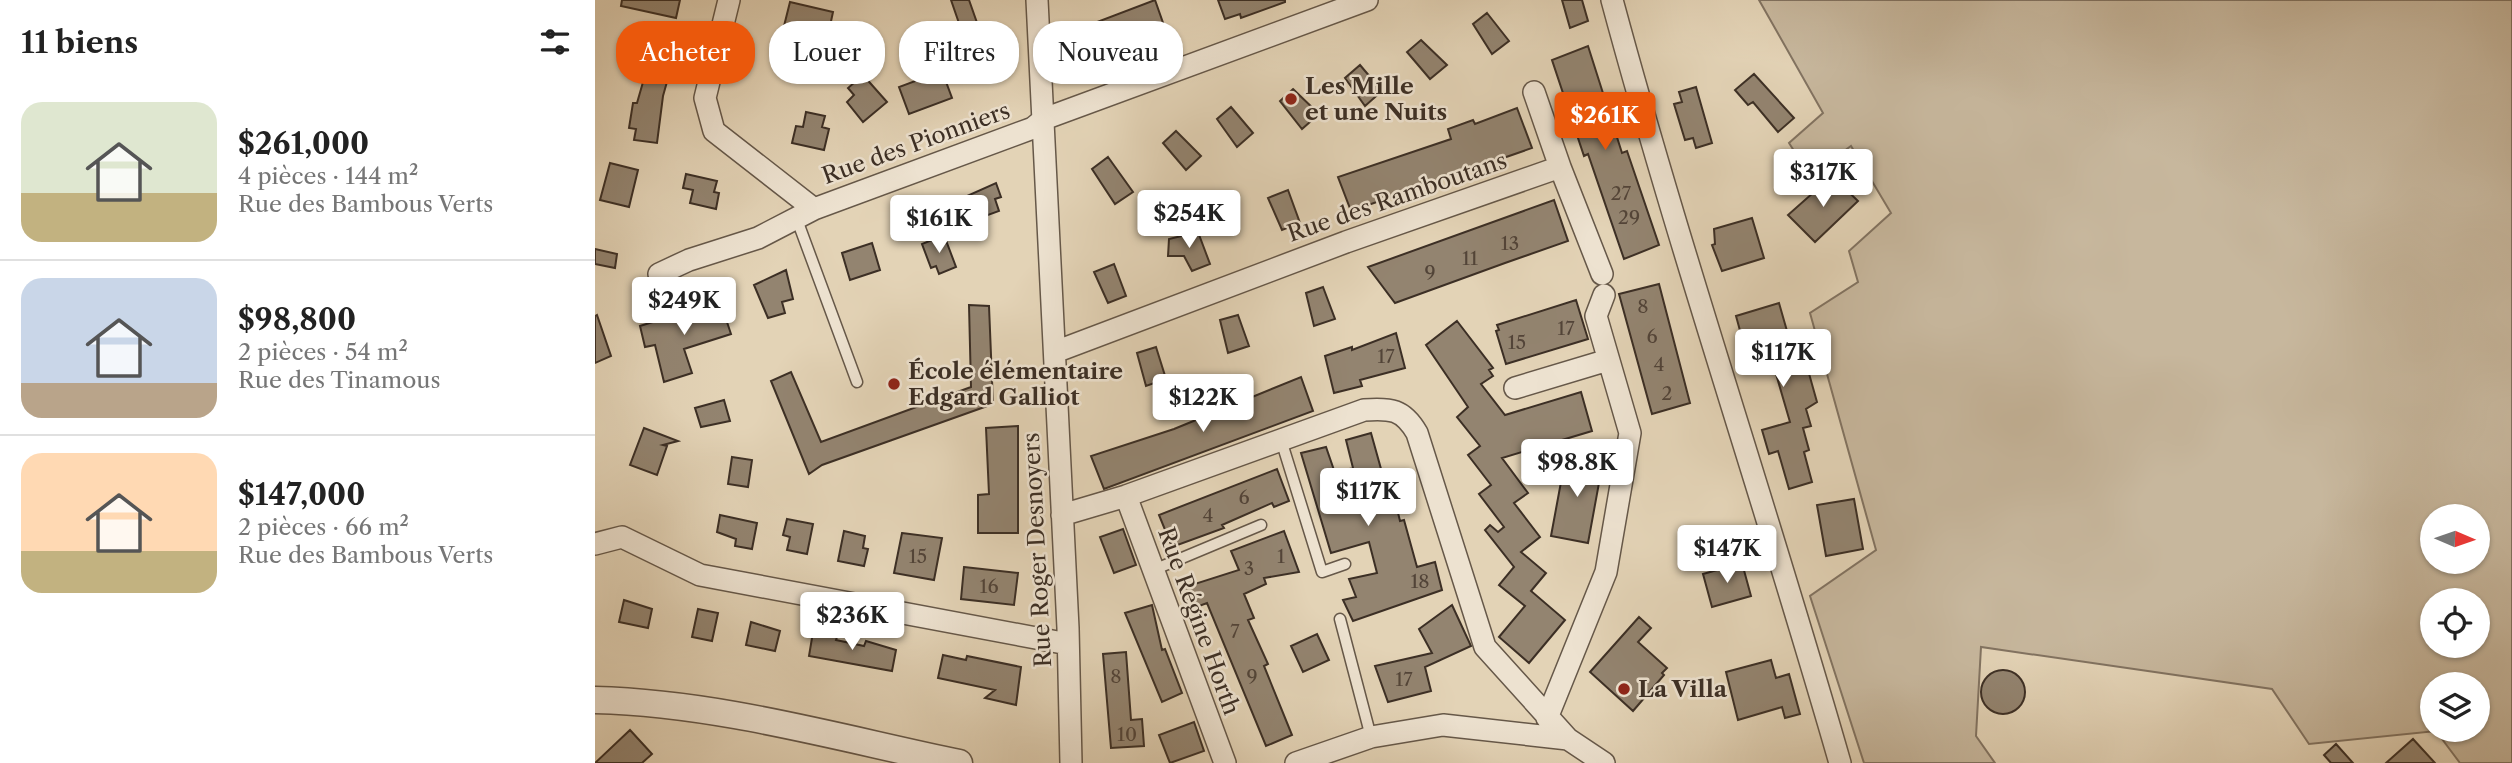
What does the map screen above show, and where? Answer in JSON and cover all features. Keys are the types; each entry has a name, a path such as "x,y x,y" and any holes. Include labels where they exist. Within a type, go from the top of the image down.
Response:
{"street":[{"name":"Rue des Pionniers","path":"729,0 705,98 714,131 805,213 1033,128 1044,119 1367,0"},
{"name":"Rue Roger Desnoyers","path":"1037,0 1055,352 1071,763"},
{"path":"1612,0 1663,186 1784,569 1840,763"},
{"path":"1534,92 1603,285 1596,316 1630,433 1606,572 1547,718"},
{"name":"Rue des Ramboutans","path":"1055,352 1346,242 1560,167"},
{"path":"659,274 689,260 758,238 805,213"},
{"path":"1515,388 1608,360"},
{"path":"1062,515 1126,496 1364,410 1386,408 1408,417 1417,433 1485,647 1568,739 1604,763"},
{"name":"Rue Régine Horth","path":"1126,496 1151,571 1225,763"},
{"path":"595,544 622,537 700,575 1068,644"},
{"path":"595,700 639,701 704,709 959,763"},
{"path":"1296,763 1371,737 1443,725 1568,739"}],"lane":[{"path":"805,213 857,382"},
{"path":"1281,440 1322,572 1345,564"},
{"path":"1151,571 1261,525"},
{"path":"1340,620 1371,737"}],"shaded area":[{"path":"1759,0 2512,0 2512,763 2460,763 2444,742 2490,742 2490,672 2420,672 2420,733 2309,744 2272,689 1981,647 1976,736 1995,763 1864,763 1810,596 1876,550 1810,313 1858,282 1849,251 1891,213 1851,146 1810,176 1789,143 1823,113"}],"building":[{"path":"622,0 680,0 676,18 621,6"},
{"path":"951,0 969,0 976,21 958,21"},
{"path":"1155,0 1162,21 1100,21"},
{"path":"1218,0 1285,2 1241,18 1240,14 1225,19"},
{"path":"1562,0 1582,0 1588,21 1570,28"},
{"path":"790,2 833,12 831,21 785,21"},
{"path":"1487,13 1509,41 1492,54 1473,24"},
{"path":"1421,40 1447,65 1430,79 1407,52"},
{"path":"1588,46 1622,153 1627,151 1659,245 1624,259 1588,154 1584,156 1552,60"},
{"path":"1360,65 1382,91 1365,106 1345,78"},
{"path":"1754,74 1794,118 1778,132 1753,102 1748,105 1735,90"},
{"path":"642,84 666,84 657,143 634,140 636,129 629,128 633,103 637,103"},
{"path":"853,84 871,84 887,102 863,122 847,102 854,95 848,88"},
{"path":"907,84 947,84 952,98 909,114 899,87"},
{"path":"1696,87 1712,143 1696,148 1693,138 1685,140 1674,104 1682,102 1679,92"},
{"path":"1293,89 1319,114 1302,129 1280,101"},
{"path":"1231,107 1253,133 1237,147 1217,119"},
{"path":"1517,108 1532,148 1351,211 1338,177 1451,139 1448,129 1473,120 1475,124"},
{"path":"806,112 825,116 822,127 829,129 824,150 792,143 796,126 803,127"},
{"path":"1176,131 1201,156 1186,170 1163,143"},
{"path":"1108,157 1133,192 1115,204 1092,169"},
{"path":"610,163 638,170 629,207 600,200"},
{"path":"686,174 717,181 714,192 719,193 716,209 690,203 693,190 683,188"},
{"path":"1832,176 1858,201 1815,242 1788,215"},
{"path":"996,183 1001,197 995,199 999,211 966,223 958,200"},
{"path":"1288,190 1300,223 1282,230 1268,198"},
{"path":"1554,200 1568,241 1395,303 1368,267"},
{"path":"1752,218 1764,258 1722,271 1712,245 1715,244 1714,229"},
{"path":"1198,232 1210,264 1192,271 1184,256 1168,256 1169,239"},
{"path":"944,235 956,267 939,274 936,266 931,268 922,244"},
{"path":"872,243 880,270 850,280 842,253"},
{"path":"595,249 617,254 615,268 595,264"},
{"path":"1114,264 1126,296 1108,303 1094,272"},
{"path":"786,270 793,299 782,302 785,313 768,318 754,285"},
{"path":"1659,284 1690,403 1652,414 1619,294"},
{"path":"1323,287 1335,319 1314,326 1306,293"},
{"path":"1576,300 1588,339 1506,364 1496,331 1499,330 1497,325"},
{"path":"720,301 731,334 684,349 692,373 664,382 655,345 645,347 640,326"},
{"path":"1779,303 1795,359 1808,355 1812,369 1808,370 1817,402 1806,409 1811,426 1803,428 1809,450 1804,452 1812,482 1789,489 1778,451 1769,454 1762,430 1790,422 1769,350 1747,356 1736,316"},
{"path":"969,305 989,306 993,404 822,465 809,474 771,381 791,372 821,442 971,387"},
{"path":"597,315 611,356 595,363 595,316"},
{"path":"1238,315 1249,346 1228,353 1220,320"},
{"path":"1457,321 1493,368 1489,370 1493,376 1481,384 1505,415 1581,392 1592,431 1502,458 1528,493 1514,503 1540,537 1521,552 1546,573 1531,591 1565,620 1529,663 1499,637 1525,606 1499,585 1514,567 1485,530 1490,525 1498,532 1504,527 1479,494 1491,485 1468,455 1480,446 1457,417 1468,407 1426,345"},
{"path":"1396,333 1405,368 1360,380 1362,386 1334,393 1325,356 1352,347 1352,350"},
{"path":"1156,347 1166,379 1146,386 1137,353"},
{"path":"1301,377 1313,411 1104,489 1091,456 1174,429"},
{"path":"724,400 730,421 701,427 695,408"},
{"path":"1018,426 1018,533 978,533 978,495 989,494 986,428"},
{"path":"644,428 678,441 663,445 667,446 657,475 630,465"},
{"path":"1371,433 1383,476 1389,475 1400,521 1404,520 1417,567 1435,562 1442,590 1353,621 1343,600 1356,597 1349,579 1377,573 1369,542 1331,553 1301,453 1326,447 1335,473 1353,468 1346,440"},
{"path":"1566,455 1603,461 1588,543 1551,536"},
{"path":"732,457 752,460 748,487 728,484"},
{"path":"1277,469 1289,501 1274,507 1272,503 1222,525 1224,528 1172,547 1159,515"},
{"path":"1854,499 1863,549 1826,556 1817,505"},
{"path":"720,515 757,523 752,549 735,546 736,539 717,532"},
{"path":"787,519 813,524 807,554 787,550 790,537 783,535"},
{"path":"1123,529 1136,565 1114,573 1100,537"},
{"path":"844,531 865,536 863,548 868,549 864,566 838,561"},
{"path":"1284,531 1299,572 1264,578 1266,584 1244,594 1254,618 1248,620 1268,664 1264,666 1292,735 1266,746 1207,603 1191,609 1182,588 1239,570 1231,551"},
{"path":"902,533 942,538 934,580 894,573"},
{"path":"1742,563 1751,596 1712,607 1703,574"},
{"path":"964,567 1018,573 1014,605 961,599"},
{"path":"624,600 652,609 648,628 619,622"},
{"path":"1152,605 1162,650 1165,649 1182,693 1162,702 1125,613"},
{"path":"1452,605 1471,646 1425,667 1431,691 1388,702 1375,666 1432,653 1419,629"},
{"path":"698,609 718,613 712,641 692,637"},
{"path":"1639,617 1651,628 1638,642 1667,668 1633,711 1590,672"},
{"path":"751,622 780,631 775,651 746,645"},
{"path":"813,632 837,637 836,640 864,646 866,641 896,650 892,671 809,656"},
{"path":"1317,634 1329,660 1303,672 1291,646"},
{"path":"1126,652 1131,720 1142,719 1144,746 1111,748 1103,654"},
{"path":"943,655 966,660 967,656 1021,667 1016,705 985,698 995,690 938,678"},
{"path":"1771,660 1776,678 1789,674 1800,714 1785,718 1782,707 1738,720 1726,672"},
{"path":"2003,670 2018,677 2025,692 2018,707 2003,714 1988,707 1981,692 1988,677"},
{"path":"1194,722 1204,751 1170,763 1159,735"},
{"path":"630,730 652,754 642,763 595,763"},
{"path":"2413,739 2435,763 2386,763"},
{"path":"2336,744 2353,763 2331,763 2324,755"}],"place":[{"name":"Les Mille et une Nuits","path":"1291,99"},
{"name":"École élémentaire Edgard Galliot","path":"894,384"},
{"name":"La Villa","path":"1624,689"}]}
